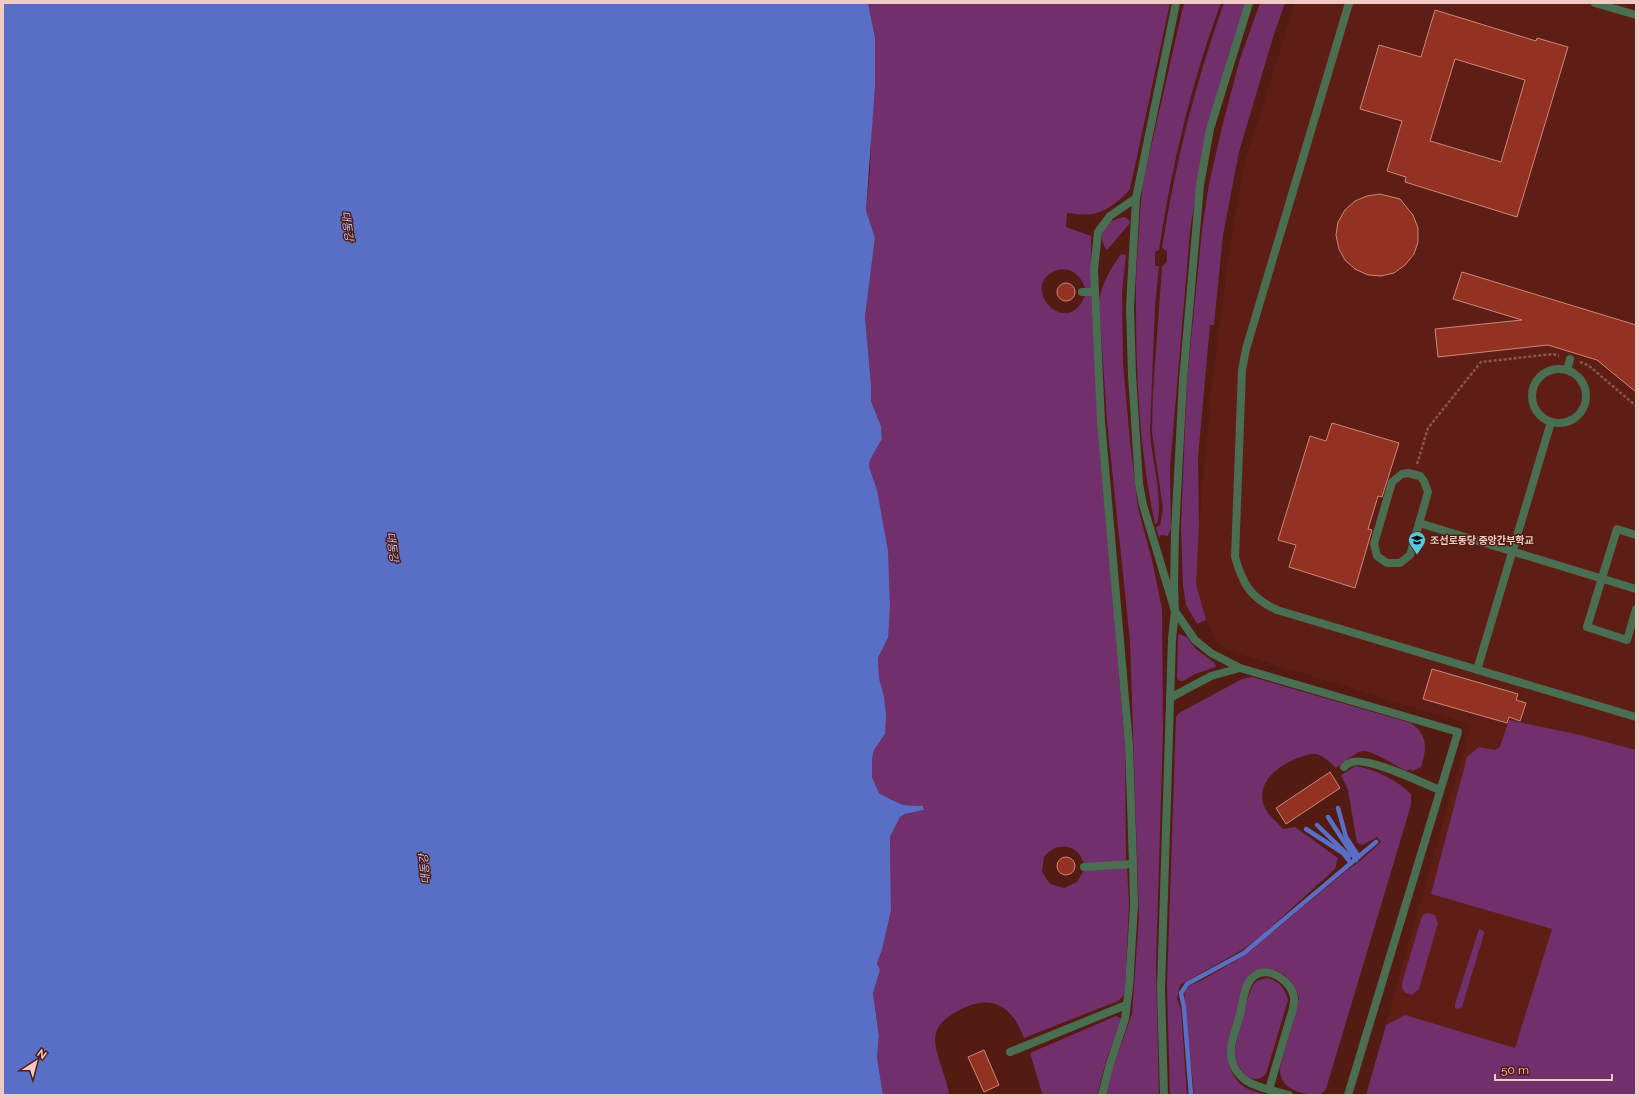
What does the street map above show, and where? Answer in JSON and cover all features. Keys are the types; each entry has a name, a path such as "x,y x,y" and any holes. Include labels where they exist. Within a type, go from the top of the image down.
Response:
{"street":[{"path":"1176,3 1136,198 1130,307 1136,454 1143,505 1175,611 1195,640 1211,654 1240,668 1458,732 1348,1095"},
{"path":"1164,1095 1161,989 1172,639 1175,611 1175,532 1183,380 1200,185 1210,129 1225,76 1249,3"},
{"path":"1349,3 1246,349 1242,370 1235,557 1240,576 1250,591 1262,603 1277,610 1636,717"},
{"path":"1595,3 1636,15"},
{"path":"1102,1095 1123,1024 1129,987 1134,905 1134,864 1129,746 1101,421 1094,270 1098,232 1110,216 1136,198"},
{"path":"1082,292 1095,292"},
{"path":"1567,370 1570,359"},
{"path":"1554,370 1567,370 1581,381 1585,389 1586,398 1584,407 1579,415 1572,420 1564,423 1551,422 1539,415 1534,407 1532,390 1536,381 1542,375 1554,370"},
{"path":"1477,670 1551,422"},
{"path":"1402,474 1414,474 1424,480 1428,492 1410,555 1400,563 1387,563 1377,556 1374,544 1392,482 1402,474"},
{"path":"1419,523 1636,589"},
{"path":"1636,535 1617,529 1587,628 1627,640 1636,609"},
{"path":"1170,698 1211,676 1240,668"},
{"path":"1344,766 1352,762 1364,762 1385,768 1440,790"},
{"path":"1084,867 1134,864"},
{"path":"1269,1090 1294,998 1288,983 1281,977 1268,973 1259,974 1253,977 1247,987 1231,1052 1237,1073 1245,1081 1269,1090 1289,1095"},
{"path":"1010,1052 1126,1005"}],"path":[{"path":"1414,474 1428,428 1481,362 1553,354"},
{"path":"1588,365 1636,406"}],"shaded area":[{"path":"868,3 1170,3 1130,189 1114,204 1100,212 1085,215 1067,213 1066,227 1091,236 1091,288 1085,288 1081,279 1074,272 1060,269 1045,279 1042,288 1044,298 1050,306 1058,312 1068,313 1077,308 1085,295 1091,295 1098,421 1125,747 1126,862 1084,864 1081,857 1072,848 1060,847 1054,848 1044,857 1042,872 1050,884 1064,888 1077,882 1084,870 1127,866 1129,905 1125,990 1123,996 1118,1001 1024,1038 1013,1016 998,1005 979,1003 968,1006 953,1014 939,1026 935,1039 949,1095 883,1095 877,1057 879,1036 873,993 880,970 877,963 882,950 891,911 890,837 900,817 905,814 924,810 923,806 903,805 879,793 872,777 872,759 874,750 885,734 884,696 879,678 878,658 888,638 877,490 869,466 870,460 882,439 881,426 871,401 871,384 865,317 875,238 866,210 870,168 875,37"},
{"path":"1184,3 1221,3 1200,64 1192,94 1176,156 1159,250 1155,252 1155,266 1159,266 1155,306 1150,431 1159,503 1159,514 1157,523 1155,524 1142,444 1138,390 1136,336 1137,254 1143,182"},
{"path":"1224,3 1247,3 1198,182 1190,231 1170,468 1171,528 1168,536 1161,535 1159,538 1156,527 1160,525 1163,509 1152,432 1153,391 1162,267 1167,261 1167,251 1162,248 1173,186 1187,124 1204,63"},
{"path":"1260,3 1285,3 1274,34 1239,152 1223,235 1214,325 1210,325 1198,458 1199,525 1196,584 1206,620 1197,624 1186,605 1183,585 1181,526 1187,381 1202,230 1209,184 1222,127 1240,59"},
{"name":"조선로동당 중앙간부학교","path":"1295,3 1636,3 1636,780 1522,1063 1386,1023 1471,725 1230,651 1215,640 1206,620 1196,584 1199,525 1212,383 1232,233 1245,161"},
{"path":"1125,217 1130,223 1107,250 1103,244 1102,238 1104,228 1113,221"},
{"path":"1121,254 1126,255 1122,292 1123,363 1130,441 1138,508 1152,560 1162,609 1163,731 1156,965 1159,1095 1106,1095 1113,1067 1132,1014 1139,916 1130,641 1107,421 1099,303 1107,277"},
{"path":"1179,634 1187,637 1196,649 1215,663 1216,667 1195,674 1183,681 1179,681 1177,678"},
{"path":"1252,677 1411,723 1421,732 1425,743 1424,754 1421,767 1412,771 1411,769 1406,771 1367,751 1357,753 1336,768 1322,756 1312,754 1285,764 1271,775 1263,790 1262,799 1265,808 1271,817 1283,829 1295,827 1338,858 1335,869 1260,937 1242,950 1180,985 1177,999 1181,1009 1187,1095 1170,1095 1167,985 1176,717 1179,713 1242,679"},
{"path":"1509,720 1576,734 1636,750 1636,1095 1366,1095 1386,1025 1405,1015 1515,1048 1552,929 1431,894 1467,757 1479,747 1495,750 1500,747"},
{"path":"1355,766 1378,772 1399,784 1411,794 1411,805 1326,1089 1320,1095 1306,1094 1293,1090 1283,1082 1280,1068 1299,998 1292,983 1287,977 1280,972 1266,969 1258,970 1250,974 1229,1064 1235,1078 1239,1083 1254,1091 1269,1095 1194,1095 1184,991 1189,986 1245,955 1381,842 1377,837 1362,845 1357,843 1348,790 1341,775"},
{"path":"1428,913 1435,915 1438,923 1419,989 1412,995 1405,993 1402,988 1402,983 1421,919 1424,914"},
{"path":"1479,929 1484,931 1484,934 1462,1007 1458,1009 1455,1008 1455,1004"},
{"path":"1268,978 1276,981 1281,986 1288,1000 1266,1074 1261,1078 1255,1079 1245,1075 1241,1070 1235,1052 1243,1016 1252,988 1257,981"},
{"path":"1116,1016 1122,1019 1107,1058 1097,1095 1041,1095 1042,1093 1030,1053"}],"water":[{"name":"대동강","path":"3,3 868,3 875,37 875,86 866,210 875,238 865,317 871,384 871,401 881,426 882,439 870,460 869,466 877,490 888,551 890,607 888,638 878,658 879,678 884,696 886,716 885,734 874,750 872,759 872,777 879,793 903,805 923,806 924,810 905,814 900,817 890,837 891,911 882,950 877,963 880,970 873,993 879,1036 877,1057 883,1095 3,1095"}],"building":[{"path":"1435,10 1536,41 1537,38 1568,47 1517,217 1405,182 1406,177 1387,171 1402,121 1360,109 1379,45 1421,57","holes":["1455,59 1525,80 1501,162 1430,141"]},
{"path":"1380,194 1400,199 1413,215 1418,228 1418,242 1414,254 1405,265 1394,273 1381,276 1368,275 1355,269 1345,260 1339,249 1336,235 1338,222 1345,210 1355,201 1367,196"},
{"path":"1462,272 1636,325 1636,392 1597,360 1548,345 1438,357 1435,329 1522,320 1453,299"},
{"path":"1062,283 1070,283 1075,288 1073,299 1070,301 1062,301 1057,296 1057,288"},
{"path":"1332,423 1399,443 1382,497 1378,496 1368,529 1372,530 1355,588 1289,567 1296,545 1278,540 1310,436 1326,441"},
{"path":"1432,669 1518,694 1516,700 1526,703 1520,721 1509,717 1507,723 1423,699"},
{"path":"1330,772 1340,788 1286,824 1276,808"},
{"path":"1062,857 1070,857 1075,862 1073,873 1070,875 1062,875 1057,870 1057,862"},
{"path":"984,1050 999,1085 984,1092 968,1057"}],"waterway":[{"path":"1338,808 1346,837 1359,857"},
{"path":"1328,817 1356,860"},
{"path":"1317,825 1349,856"},
{"path":"1306,829 1343,853 1351,863"},
{"path":"1191,1095 1184,1008 1181,993 1187,984 1244,953 1376,842"}],"place":[{"name":"조선로동당 중앙간부학교","path":"1417,555"}]}
